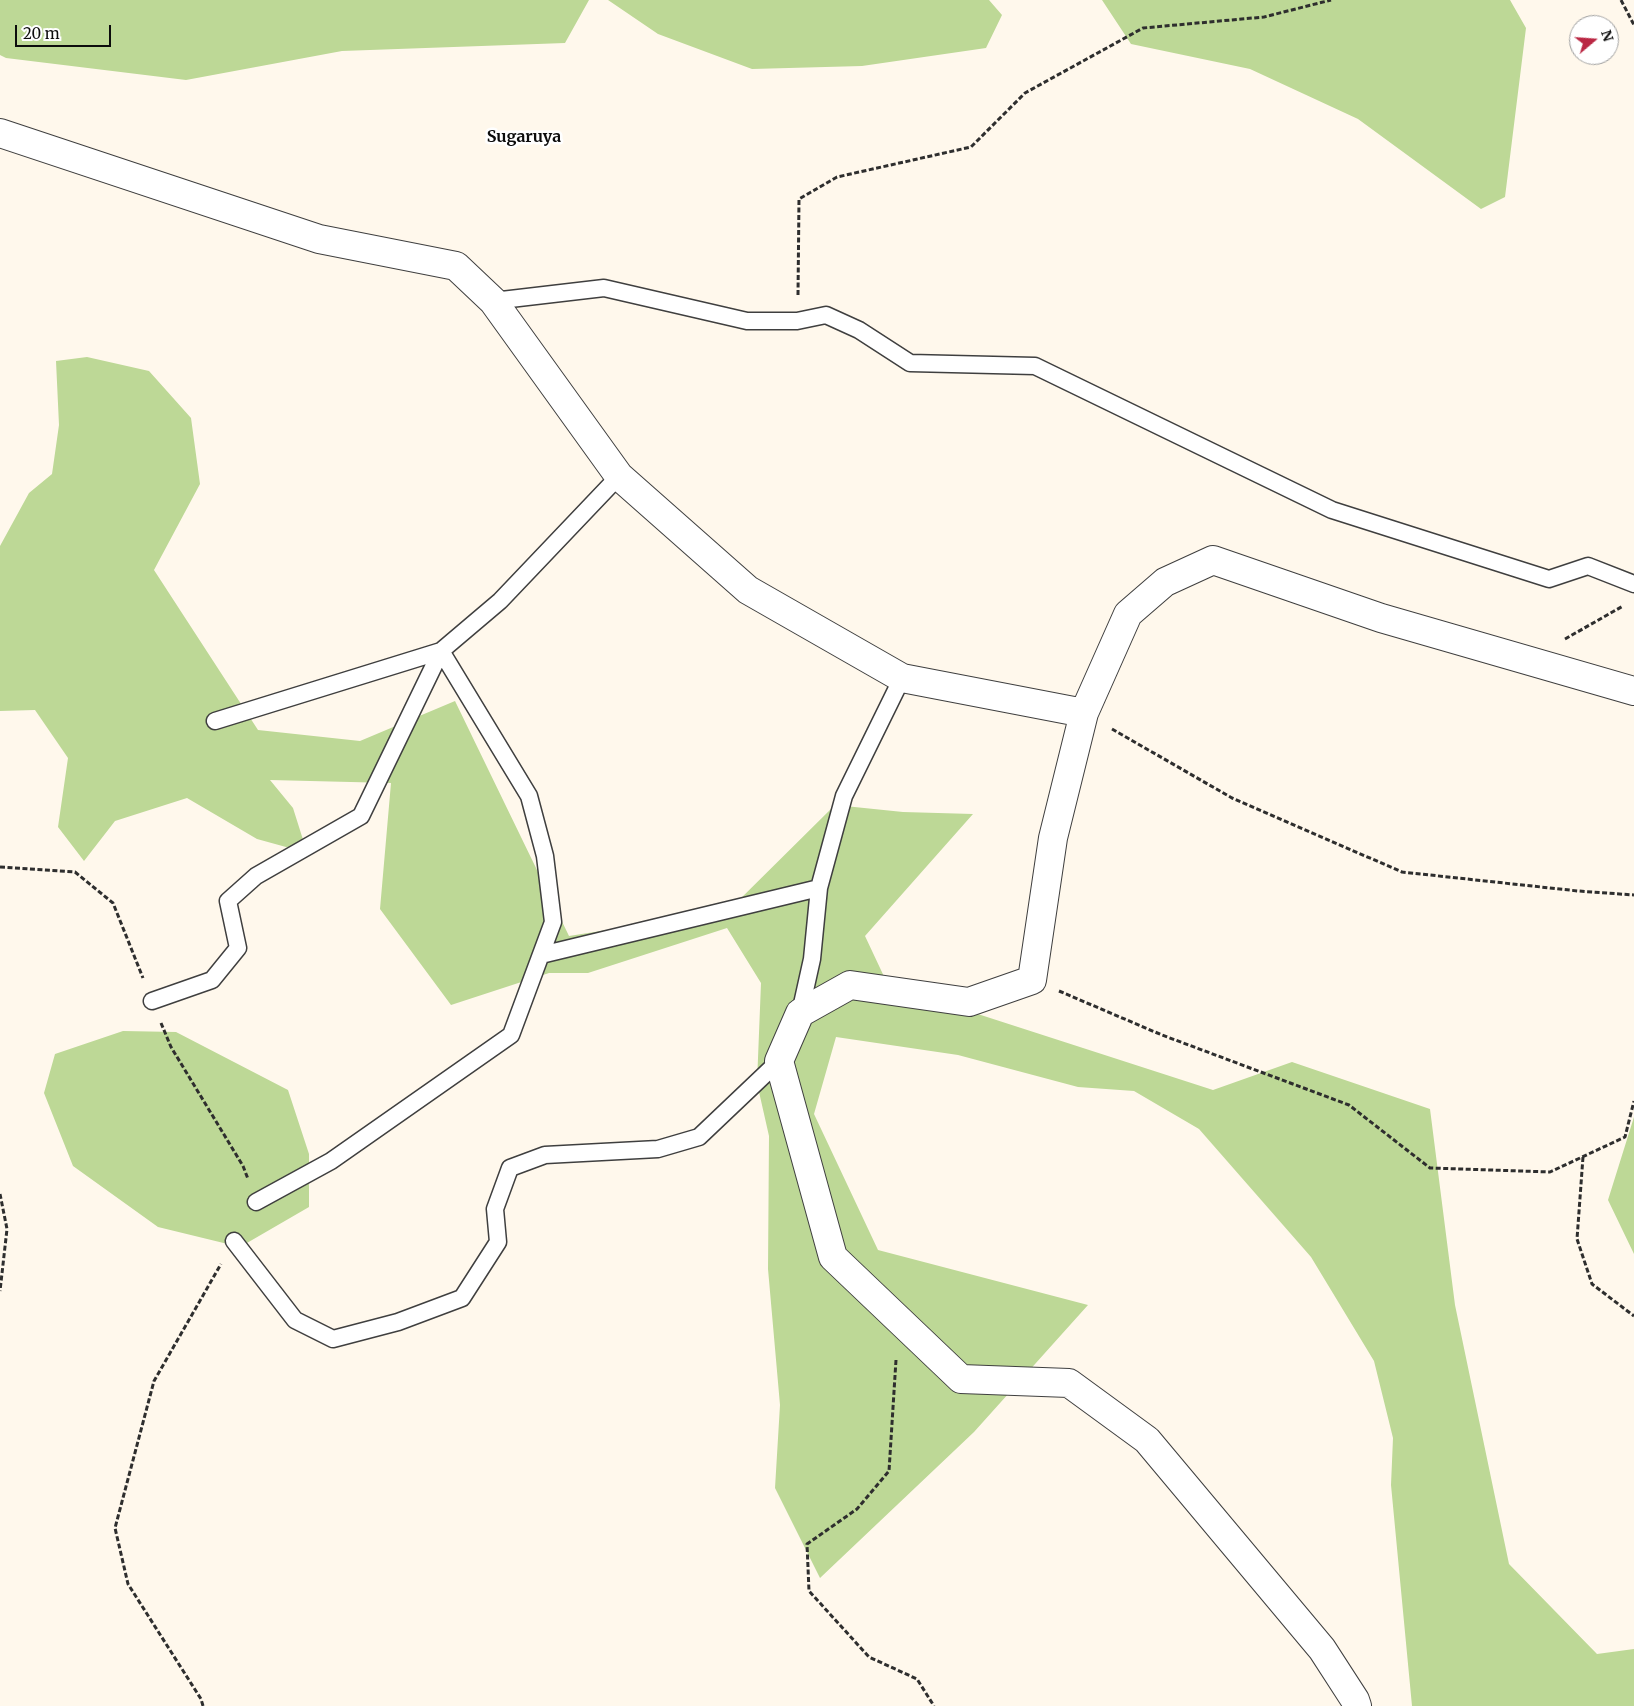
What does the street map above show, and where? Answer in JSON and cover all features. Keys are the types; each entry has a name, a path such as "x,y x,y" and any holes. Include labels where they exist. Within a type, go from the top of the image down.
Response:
{"street":[{"path":"0,133 319,239 456,266 494,301 619,476 748,590 902,678 1084,713"},
{"path":"1358,1706 1322,1649 1147,1440 1069,1383 961,1379 833,1257 779,1061 800,1013 850,985 969,1002 1032,980 1053,838 1084,713 1128,614 1165,582 1213,560 1381,618 1634,690"}],"lane":[{"path":"494,301 604,288 747,321 797,321 826,315 859,330 910,363 1035,366 1332,510 1549,579 1588,566 1634,584"},
{"path":"152,1001 212,980 238,948 228,901 256,876 361,816 442,652 500,600 619,476"},
{"path":"215,721 442,652"},
{"path":"256,1202 331,1161 511,1035 553,922 545,856 529,796 442,652"},
{"path":"800,1013 812,958 819,888 844,796 902,678"},
{"path":"541,955 819,888"},
{"path":"234,1241 295,1320 333,1339 398,1322 462,1298 498,1242 495,1209 510,1168 545,1155 658,1149 699,1136 779,1061"}],"path":[{"path":"797,321 798,200 837,177 971,147 1025,92 1143,28 1264,17 1331,0"},
{"path":"1621,0 1634,25"},
{"path":"1528,661 1626,604"},
{"path":"1084,713 1232,798 1402,872 1578,891 1634,895"},
{"path":"0,867 74,872 113,904 171,1047 243,1166 256,1202"},
{"path":"1032,980 1162,1035 1349,1105 1430,1168 1550,1172 1624,1137 1634,1101"},
{"path":"1583,1157 1577,1239 1592,1284 1634,1316"},
{"path":"0,1194 7,1229 0,1291"},
{"path":"203,1706 128,1584 115,1528 154,1381 234,1241"},
{"path":"898,1319 889,1471 857,1509 807,1544 809,1591 870,1657 916,1679 934,1706"}],"green space":[{"path":"0,0 589,0 565,43 342,51 186,80 6,58 0,55"},
{"path":"608,0 989,0 1002,15 986,48 862,66 752,69 658,34"},
{"path":"1102,0 1510,0 1526,28 1505,197 1481,209 1358,119 1250,69 1131,44"},
{"path":"87,357 149,371 191,418 200,484 154,570 258,730 360,741 455,701 569,936 728,911 835,805 903,812 973,814 865,936 888,985 1213,1090 1292,1062 1430,1109 1455,1305 1509,1564 1597,1654 1634,1649 1634,1706 1412,1706 1391,1485 1393,1438 1374,1361 1311,1257 1199,1129 1134,1091 1078,1087 958,1055 836,1037 814,1114 878,1250 1088,1305 974,1432 820,1578 775,1488 780,1405 768,1269 769,1136 757,1083 761,983 727,928 588,973 549,973 451,1005 380,909 391,783 270,780 293,808 305,846 286,847 257,839 187,798 115,821 84,861 58,827 68,758 35,710 0,711 0,546 29,493 52,474 59,425 56,361"},
{"path":"123,1031 176,1032 288,1090 309,1154 309,1207 240,1247 158,1227 73,1166 44,1093 55,1054"},
{"path":"1634,1117 1634,1254 1608,1200"}],"district":[{"name":"Sugaruya","path":"524,137"}]}
